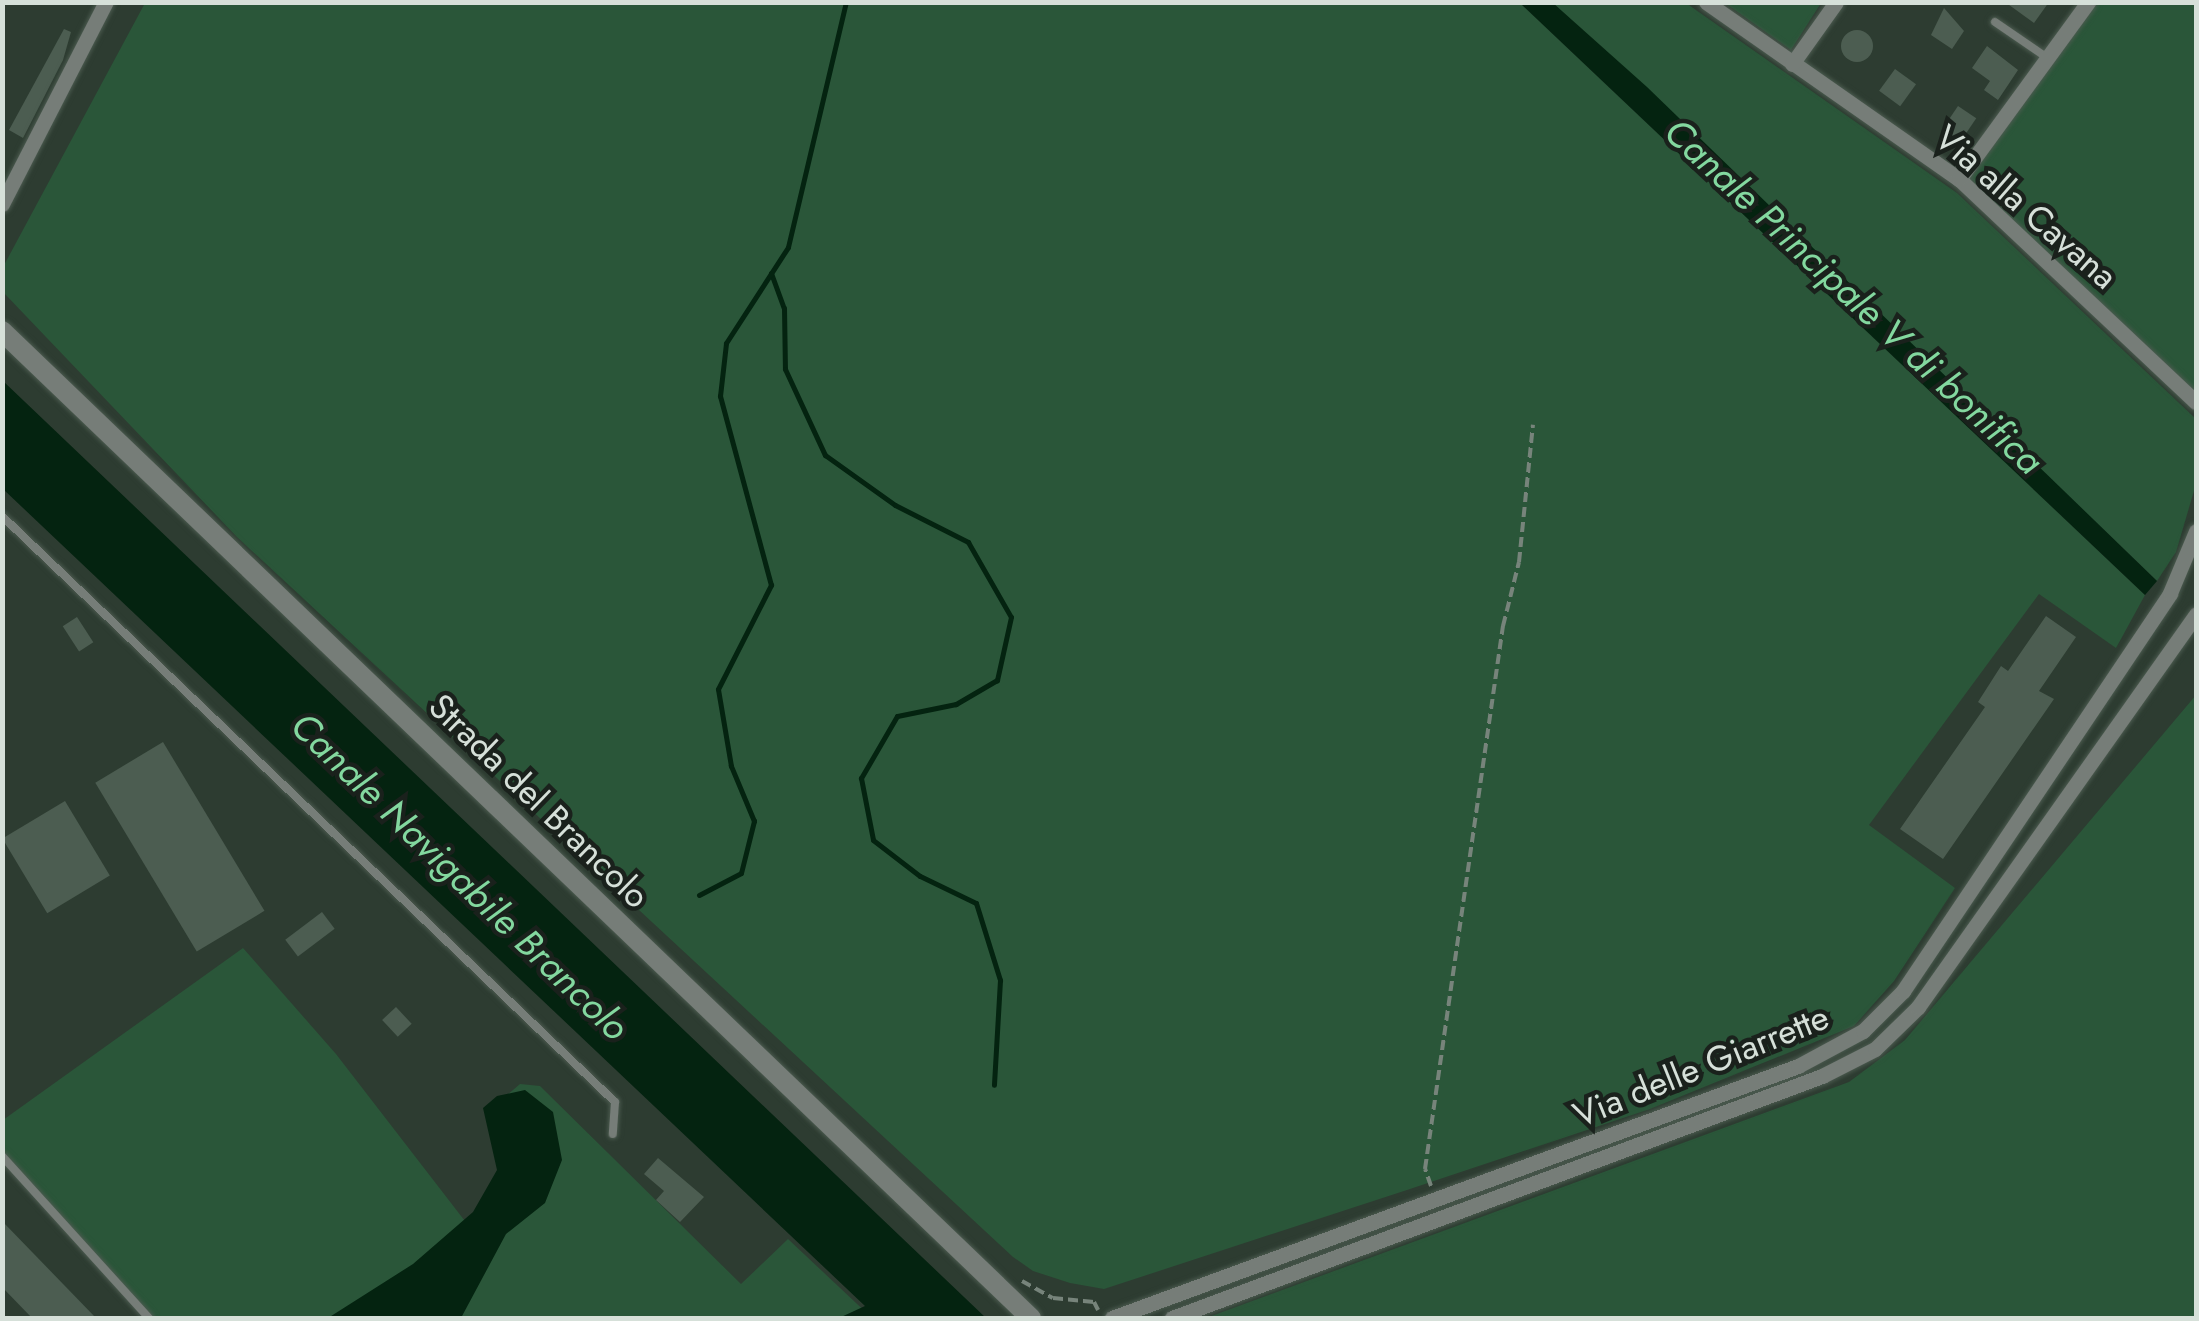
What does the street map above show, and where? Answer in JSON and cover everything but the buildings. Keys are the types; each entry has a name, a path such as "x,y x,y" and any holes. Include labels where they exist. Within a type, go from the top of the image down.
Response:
{"street":[{"path":"2,204 106,2"},
{"name":"Via alla Cavana","path":"1706,2 1959,179 2196,402"},
{"path":"1792,64 1836,2"},
{"path":"1959,179 2088,2"},
{"name":"Strada del Brancolo","path":"2,331 1031,1318"},
{"name":"Via delle Giarrette","path":"1112,1318 1798,1066 1862,1032 1926,958 2170,593 2196,535"},
{"name":"Via delle Giarrette","path":"1172,1318 1822,1076 1875,1049 1918,1007 2196,616"}],"lane":[{"path":"1995,22 2049,59"},
{"path":"2,516 615,1102 612,1134"},
{"path":"2,1156 149,1318"}],"path":[{"path":"1436,1200 1425,1169 1503,626 1519,562 1533,425"}],"shaded area":[{"path":"145,3 1520,3 2145,595 2116,648 2039,594 1869,825 1955,888 1894,981 1854,1026 1650,1109 1407,1190 1104,1289 1070,1283 1033,1271 1013,1257 237,537 3,292 3,267"},
{"path":"1553,3 1686,3 1957,193 2196,419 2196,484 2176,552 2157,581"},
{"path":"1725,3 1821,3 1791,50"},
{"path":"2095,3 2196,3 2196,393 1967,178"},
{"path":"2196,695 2196,1318 1206,1318 1849,1082 1905,1040"},
{"path":"243,948 336,1054 468,1225 502,1197 507,1095 520,1084 540,1086 741,1284 788,1239 872,1318 151,1318 3,1156 3,1120"}],"water":[{"name":"Canale Principale V di bonifica","path":"1520,3 1553,3 1647,87 2157,581 2145,595"},
{"name":"Canale Navigabile Brancolo","path":"3,381 986,1318 839,1318 865,1306 3,489"},
{"path":"525,1090 553,1112 562,1160 545,1203 506,1234 461,1318 328,1318 413,1264 473,1212 497,1170 483,1108 497,1096"}],"waterway":[{"path":"699,895 741,873 754,821 731,766 718,689 771,585 720,396 726,343 788,247 846,2"},
{"path":"771,273 784,308 785,369 825,455 895,505 968,542 1011,617 997,680 956,704 897,716 861,778 873,840 920,876 976,903 1000,980 994,1085"}]}
